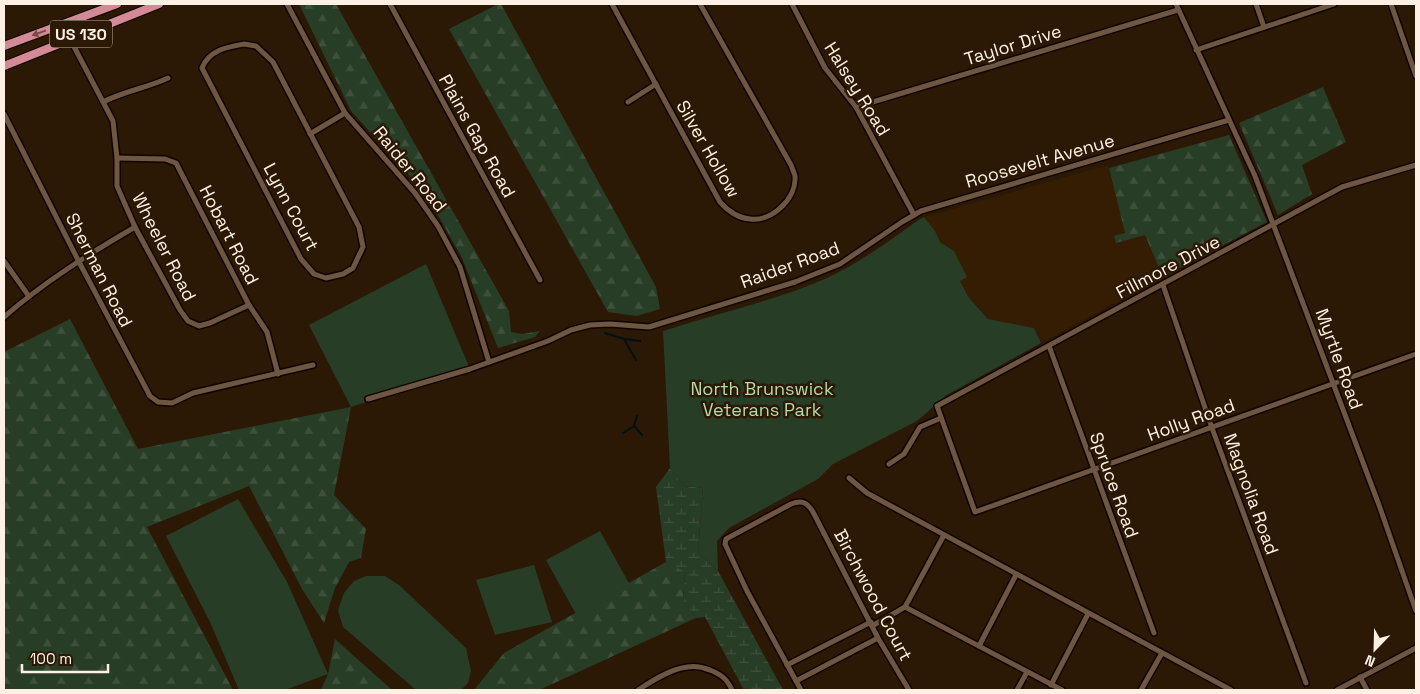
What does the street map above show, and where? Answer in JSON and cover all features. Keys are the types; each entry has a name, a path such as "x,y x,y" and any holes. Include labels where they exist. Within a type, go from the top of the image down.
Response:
{"highway":[{"name":"US 130","path":"4,46 117,4"},
{"name":"US 130","path":"4,66 160,4"}],"street":[{"name":"Raider Road","path":"287,4 345,113 415,194 438,226 460,267 489,362"},
{"name":"Plains Gap Road","path":"390,4 540,280"},
{"name":"Silver Hollow","path":"612,4 720,202 728,210 751,220 766,216 784,206 792,193 795,176 791,165 700,4"},
{"name":"Halsey Road","path":"792,4 825,68 856,107 914,215"},
{"name":"Myrtle Road","path":"1176,4 1255,176 1379,505 1416,611"},
{"path":"1256,4 1264,27"},
{"path":"1196,50 1334,4"},
{"path":"1391,4 1416,76"},
{"name":"Taylor Drive","path":"856,107 1178,10"},
{"name":"Wheeler Road","path":"70,39 113,121 117,158 117,186 135,227 180,310 188,321 199,326 249,305"},
{"name":"Lynn Court","path":"244,44 256,46 273,62 310,134 359,227 363,247 353,268 343,274 326,278 314,274 301,259 202,68 206,58 225,47 244,44"},
{"path":"104,102 126,91 158,83 168,78"},
{"path":"628,102 656,84"},
{"path":"310,134 345,113"},
{"name":"Sherman Road","path":"4,114 150,396 158,402 172,403 193,393 313,365"},
{"name":"Roosevelt Avenue","path":"868,246 914,215 951,202 1229,120"},
{"name":"Hobart Road","path":"117,158 165,159 176,163 249,305 267,332 278,374"},
{"name":"Fillmore Drive","path":"942,418 937,406 1342,187 1416,165"},
{"path":"4,316 78,260 135,227"},
{"name":"Raider Road","path":"368,399 489,362 548,341 571,330 590,325 610,324 649,327 661,324 823,272 840,264 868,246"},
{"path":"4,261 28,296"},
{"name":"Magnolia Road","path":"1163,285 1212,428 1306,683"},
{"name":"Spruce Road","path":"1049,346 1154,633"},
{"name":"Holly Road","path":"942,418 974,512 1416,354"},
{"path":"889,464 904,454 920,427 942,418"},
{"path":"849,478 867,493 1231,690"},
{"name":"Birchwood Court","path":"787,665 747,591 725,544 726,539 735,533 799,501 805,502 813,512 878,638 909,690"},
{"path":"801,690 787,665 905,607 944,535"},
{"path":"979,646 1016,575"},
{"path":"905,607 1062,690"},
{"path":"1051,685 1088,614"},
{"path":"796,681 878,638"},
{"path":"1337,690 1416,648"},
{"path":"1142,690 1162,653"},
{"path":"638,690 655,679 681,668 699,666 727,680 732,690"},
{"path":"1017,690 1027,672"},
{"path":"1360,677 1367,690"}],"shaded area":[{"path":"1108,165 1127,240 1145,235 1163,277 1041,343 1034,328 988,319 969,298 960,280 966,277 954,251 940,242 935,231 924,217"}],"green space":[{"path":"299,4 336,4 509,311 511,332 522,334 540,331 535,337 498,348 462,258 435,210 419,186 351,111"},
{"path":"501,4 656,287 660,309 637,316 608,312 449,29"},
{"path":"1323,87 1346,142 1302,165 1312,194 1278,215 1239,123"},
{"path":"1229,135 1267,222 1163,277 1145,235 1116,243 1114,236 1125,233 1109,168"},
{"name":"North Brunswick Veterans Park","path":"924,217 935,231 940,242 954,251 967,277 960,281 969,298 988,319 1034,328 1041,343 947,395 917,421 833,464 818,479 729,528 717,541 718,571 698,552 703,488 684,486 670,468 663,331 766,300 827,278 864,258"},
{"path":"426,264 470,369 351,407 309,325"},
{"path":"70,319 138,449 351,407 334,495 366,529 361,558 349,562 335,588 324,623 302,589 249,486 147,527 233,690 4,690 4,352"},
{"path":"670,468 684,486 703,488 698,552 718,571 783,690 744,690 705,617 696,618 683,601 685,572 666,562 656,487"},
{"path":"238,499 287,582 328,674 285,690 239,690 210,622 166,536"},
{"path":"600,531 631,587 577,616 546,560"},
{"path":"666,562 685,571 683,601 696,618 539,690 474,690 504,653"},
{"path":"534,565 552,622 495,635 476,580"},
{"path":"366,576 385,576 399,585 466,648 471,671 468,683 461,690 416,690 343,627 338,610 344,593 354,581"},
{"path":"335,639 392,690 321,690 328,674"}],"waterway":[{"path":"605,333 624,339 636,360"},
{"path":"625,339 640,341"},
{"path":"623,433 634,426 637,416"},
{"path":"634,426 642,435"}]}
